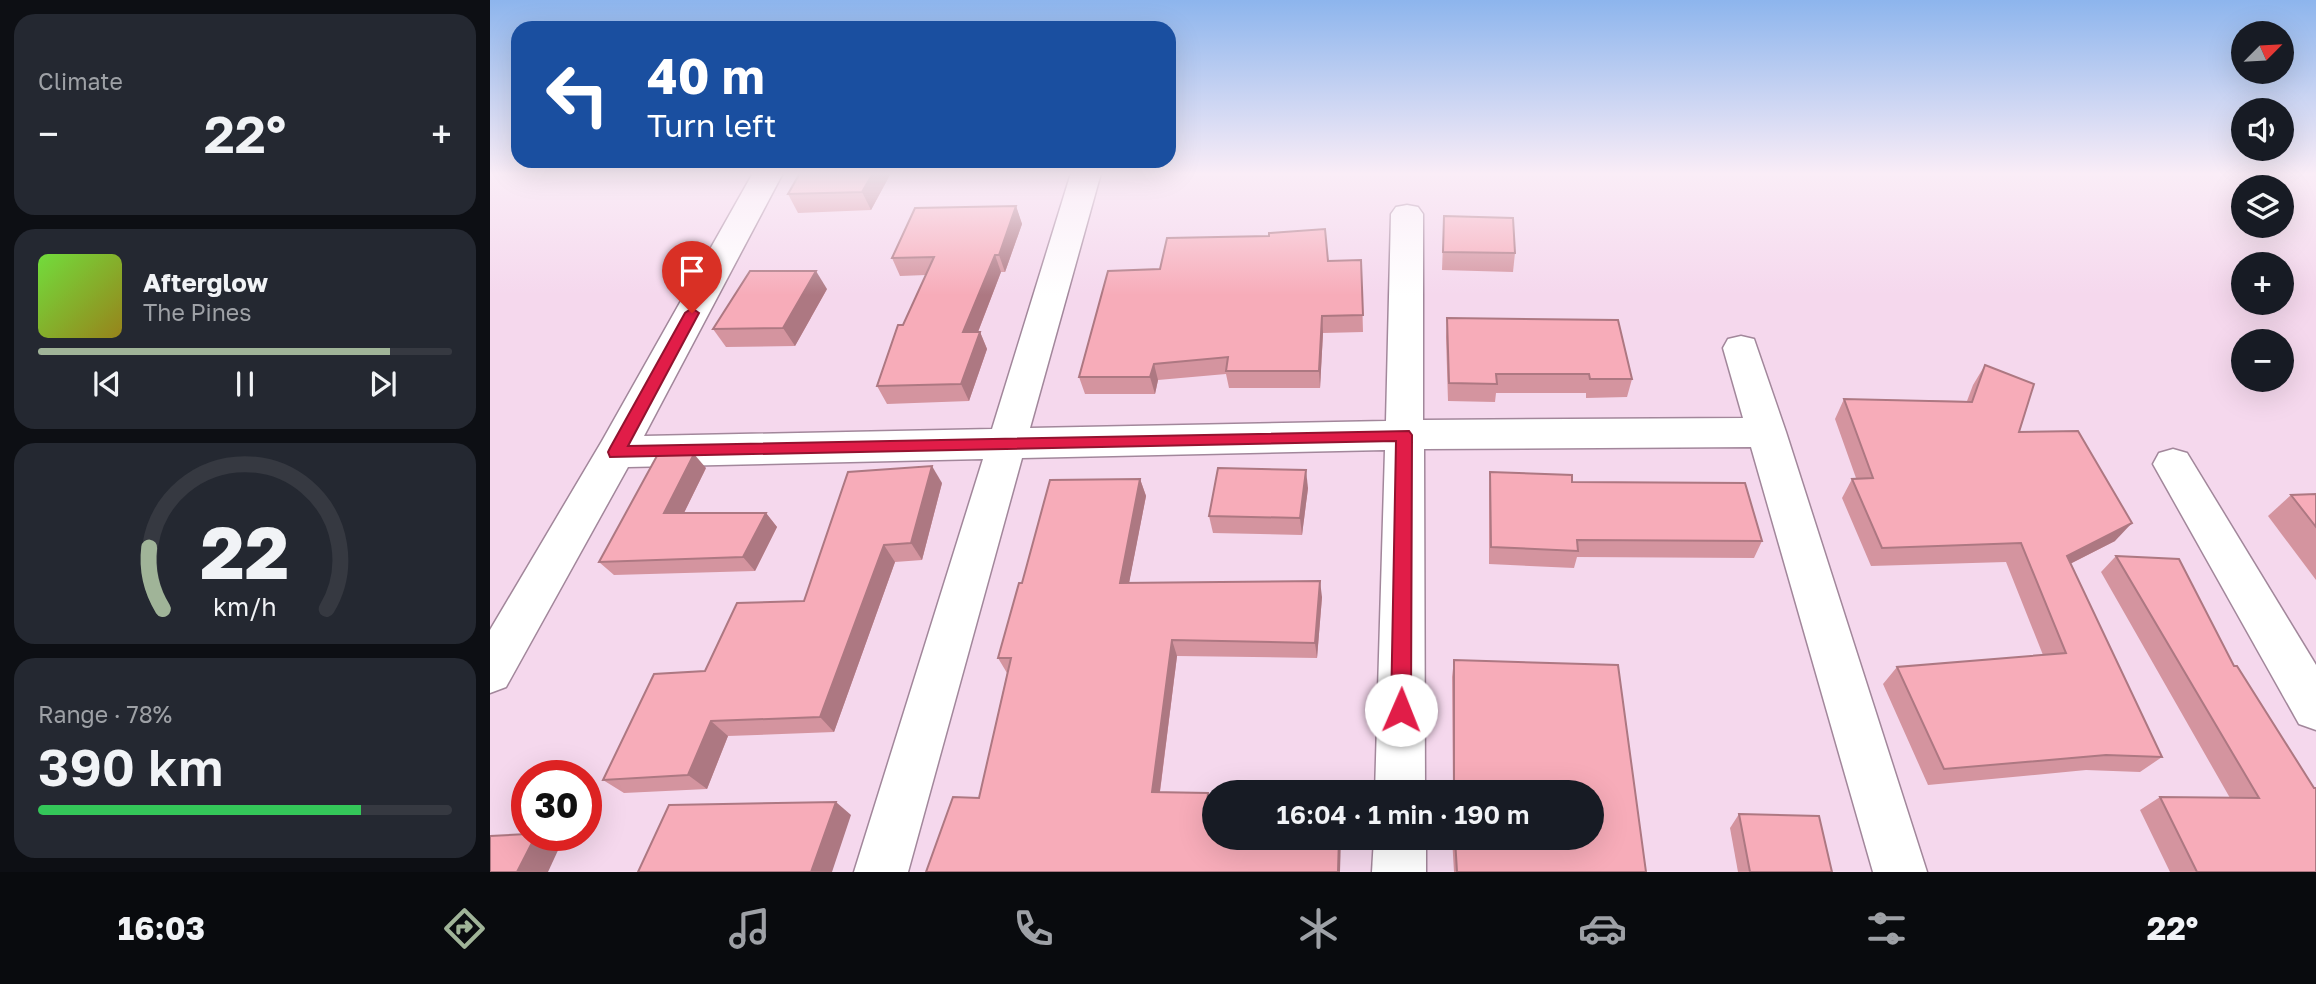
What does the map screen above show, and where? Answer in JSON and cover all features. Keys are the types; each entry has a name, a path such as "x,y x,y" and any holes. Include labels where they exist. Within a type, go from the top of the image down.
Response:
{"street":[{"path":"490,672 616,452 746,214"},
{"path":"881,872 1074,214"},
{"path":"1400,780 1407,214"},
{"path":"1741,348 1900,872"},
{"path":"616,452 1404,435 1767,432"},
{"path":"2173,464 2316,708"},
{"path":"1399,872 1400,850"}],"building":[{"path":"912,214 1013,214 999,255 995,255 963,332 980,332 961,384 877,386 898,325 903,325 934,257 892,258"},
{"path":"1444,216 1513,218 1515,253 1443,252"},
{"path":"1325,229 1328,261 1361,260 1363,315 1322,316 1319,371 1226,371 1228,357 1154,364 1150,377 1079,377 1108,271 1160,269 1167,238 1269,236 1269,233"},
{"path":"750,271 816,271 783,328 713,329"},
{"path":"1447,318 1618,320 1632,379 1590,379 1589,374 1496,374 1497,384 1449,383"},
{"path":"1985,365 2034,384 2019,432 2078,431 2132,523 2067,556 2162,757 2106,755 1944,769 1897,667 2066,653 2021,543 1882,548 1852,479 1873,478 1844,399 1972,402"},
{"path":"658,454 694,454 664,513 766,513 743,557 599,562"},
{"path":"932,466 911,543 884,545 820,717 711,721 688,775 603,780 654,674 705,671 737,603 804,601 848,472"},
{"path":"1218,468 1306,470 1300,518 1209,516"},
{"path":"1490,472 1572,475 1572,482 1745,483 1762,541 1577,540 1578,551 1491,547"},
{"path":"1140,479 1120,583 1320,581 1315,643 1172,640 1152,792 1202,793 1202,850 1339,850 1338,872 926,872 953,797 979,798 1011,658 998,658 1050,480"},
{"path":"2316,494 2316,527 2291,495"},
{"path":"2116,556 2179,559 2234,666 2237,666 2316,788 2316,872 2197,872 2160,797 2259,798"},
{"path":"1454,660 1618,665 1646,872 1457,872 1456,850 1604,850 1604,780 1454,780"},
{"path":"836,802 811,872 638,872 669,805"},
{"path":"1739,814 1819,816 1832,872 1750,872"},
{"path":"511,835 511,851 528,851 517,872 490,872 490,836"}],"route":[{"path":"692,313 616,452 1404,435 1401,710"}]}
